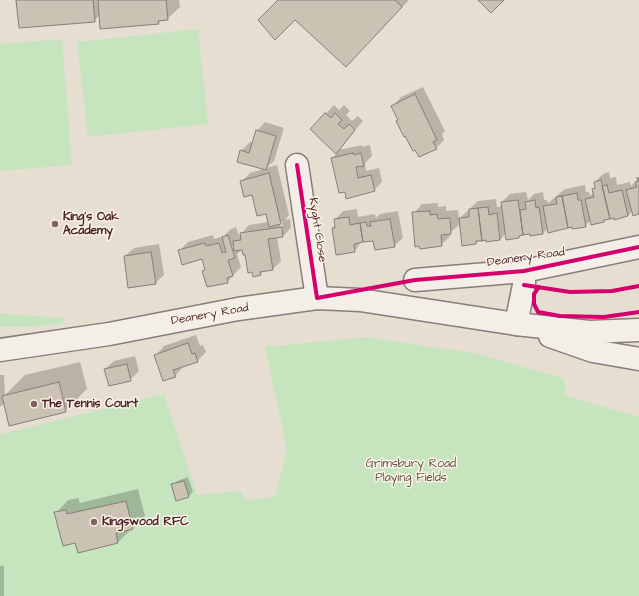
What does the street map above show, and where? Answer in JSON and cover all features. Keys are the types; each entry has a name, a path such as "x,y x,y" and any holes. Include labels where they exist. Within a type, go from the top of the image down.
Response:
{"main road":[{"name":"Kyght Close","path":"297,165 318,298"},
{"name":"Deanery Road","path":"415,280 524,271 639,247"},
{"path":"516,324 524,284 524,271"},
{"name":"Deanery Road","path":"0,350 108,334 238,308 318,298 360,300 516,324 589,332 639,330"},
{"name":"Deanery Road","path":"516,324 593,351 639,359"}],"green space":[{"path":"198,29 208,124 88,137 77,42"},
{"path":"62,39 72,165 0,171 0,44"},
{"path":"0,313 64,318 62,324 29,327 0,327"},
{"name":"Grimsbury Road Playing Fields","path":"365,337 474,353 562,378 567,385 564,395 639,417 639,596 0,596 0,434 164,394 197,495 240,491 246,500 275,497 287,449 265,347"}],"building":[{"path":"16,0 93,0 95,22 19,28"},
{"path":"98,0 166,0 168,20 158,21 159,24 100,29"},
{"path":"278,0 395,0 402,7 346,67 295,20 275,40 258,20"},
{"path":"478,0 504,0 491,13"},
{"path":"415,94 437,140 433,142 437,149 419,157 415,150 413,151 405,136 404,137 391,106"},
{"path":"325,113 331,118 335,113 342,120 338,124 344,129 349,124 355,130 336,154 310,129"},
{"path":"256,130 276,136 266,170 237,162 240,150 249,153"},
{"path":"353,153 354,155 361,153 364,166 356,167 358,178 371,175 375,191 346,199 345,192 339,193 331,158"},
{"path":"269,173 281,224 269,227 266,214 257,216 252,195 244,197 240,181"},
{"path":"637,178 639,178 639,214 633,216 626,190 637,187 635,182 638,181"},
{"path":"601,180 610,219 591,225 585,199 594,197 592,189 595,188 594,182"},
{"path":"607,185 609,193 622,190 628,216 614,220 614,218 610,219 602,186"},
{"path":"577,193 578,200 581,200 586,227 572,229 572,227 568,228 562,196"},
{"path":"562,196 568,228 548,233 543,206 557,204 556,197"},
{"path":"518,200 523,235 519,236 519,238 506,240 501,202"},
{"path":"535,200 536,208 539,207 543,234 530,236 530,234 523,235 520,210 526,209 525,202"},
{"path":"488,207 489,215 497,213 500,240 486,242 486,240 482,241 478,208"},
{"path":"478,208 482,241 476,241 476,244 462,246 459,218 469,217 469,209"},
{"path":"430,211 430,215 437,214 438,219 450,218 451,234 441,235 442,246 420,249 419,246 415,247 412,212"},
{"path":"349,217 350,225 360,223 363,242 354,244 355,252 336,255 332,228 335,228 334,219"},
{"path":"390,219 395,247 375,250 373,241 363,242 360,223 366,222 367,226 371,226 370,222"},
{"path":"282,227 283,237 268,239 273,270 260,272 261,275 253,277 252,272 248,273 245,255 243,255 242,250 234,251 233,241 241,240 240,233"},
{"path":"228,235 235,258 228,260 233,276 227,278 228,283 207,287 202,271 205,270 202,259 182,265 178,250 205,243 206,246 219,243 222,253 226,252 222,237"},
{"path":"151,252 156,284 128,288 124,256"},
{"path":"188,343 192,354 195,353 198,362 173,370 176,377 163,381 154,355"},
{"path":"127,364 131,381 109,386 104,369"},
{"name":"The Tennis Court","path":"59,382 66,412 9,426 2,396"},
{"path":"184,481 189,497 176,501 171,484"},
{"name":"Kingswood RFC","path":"126,501 133,529 116,533 118,543 78,553 75,543 63,546 54,512 66,510 67,514"}],"cycle path":[{"path":"297,165 317,298 415,280 524,271 639,247"},
{"path":"524,285 570,292 612,291 639,286"},
{"path":"539,287 534,294 534,304 538,312 560,316 604,317 639,312"}],"place":[{"name":"King's Oak Academy","path":"55,224"},
{"name":"The Tennis Court","path":"34,404"},
{"name":"Kingswood RFC","path":"94,522"}]}
